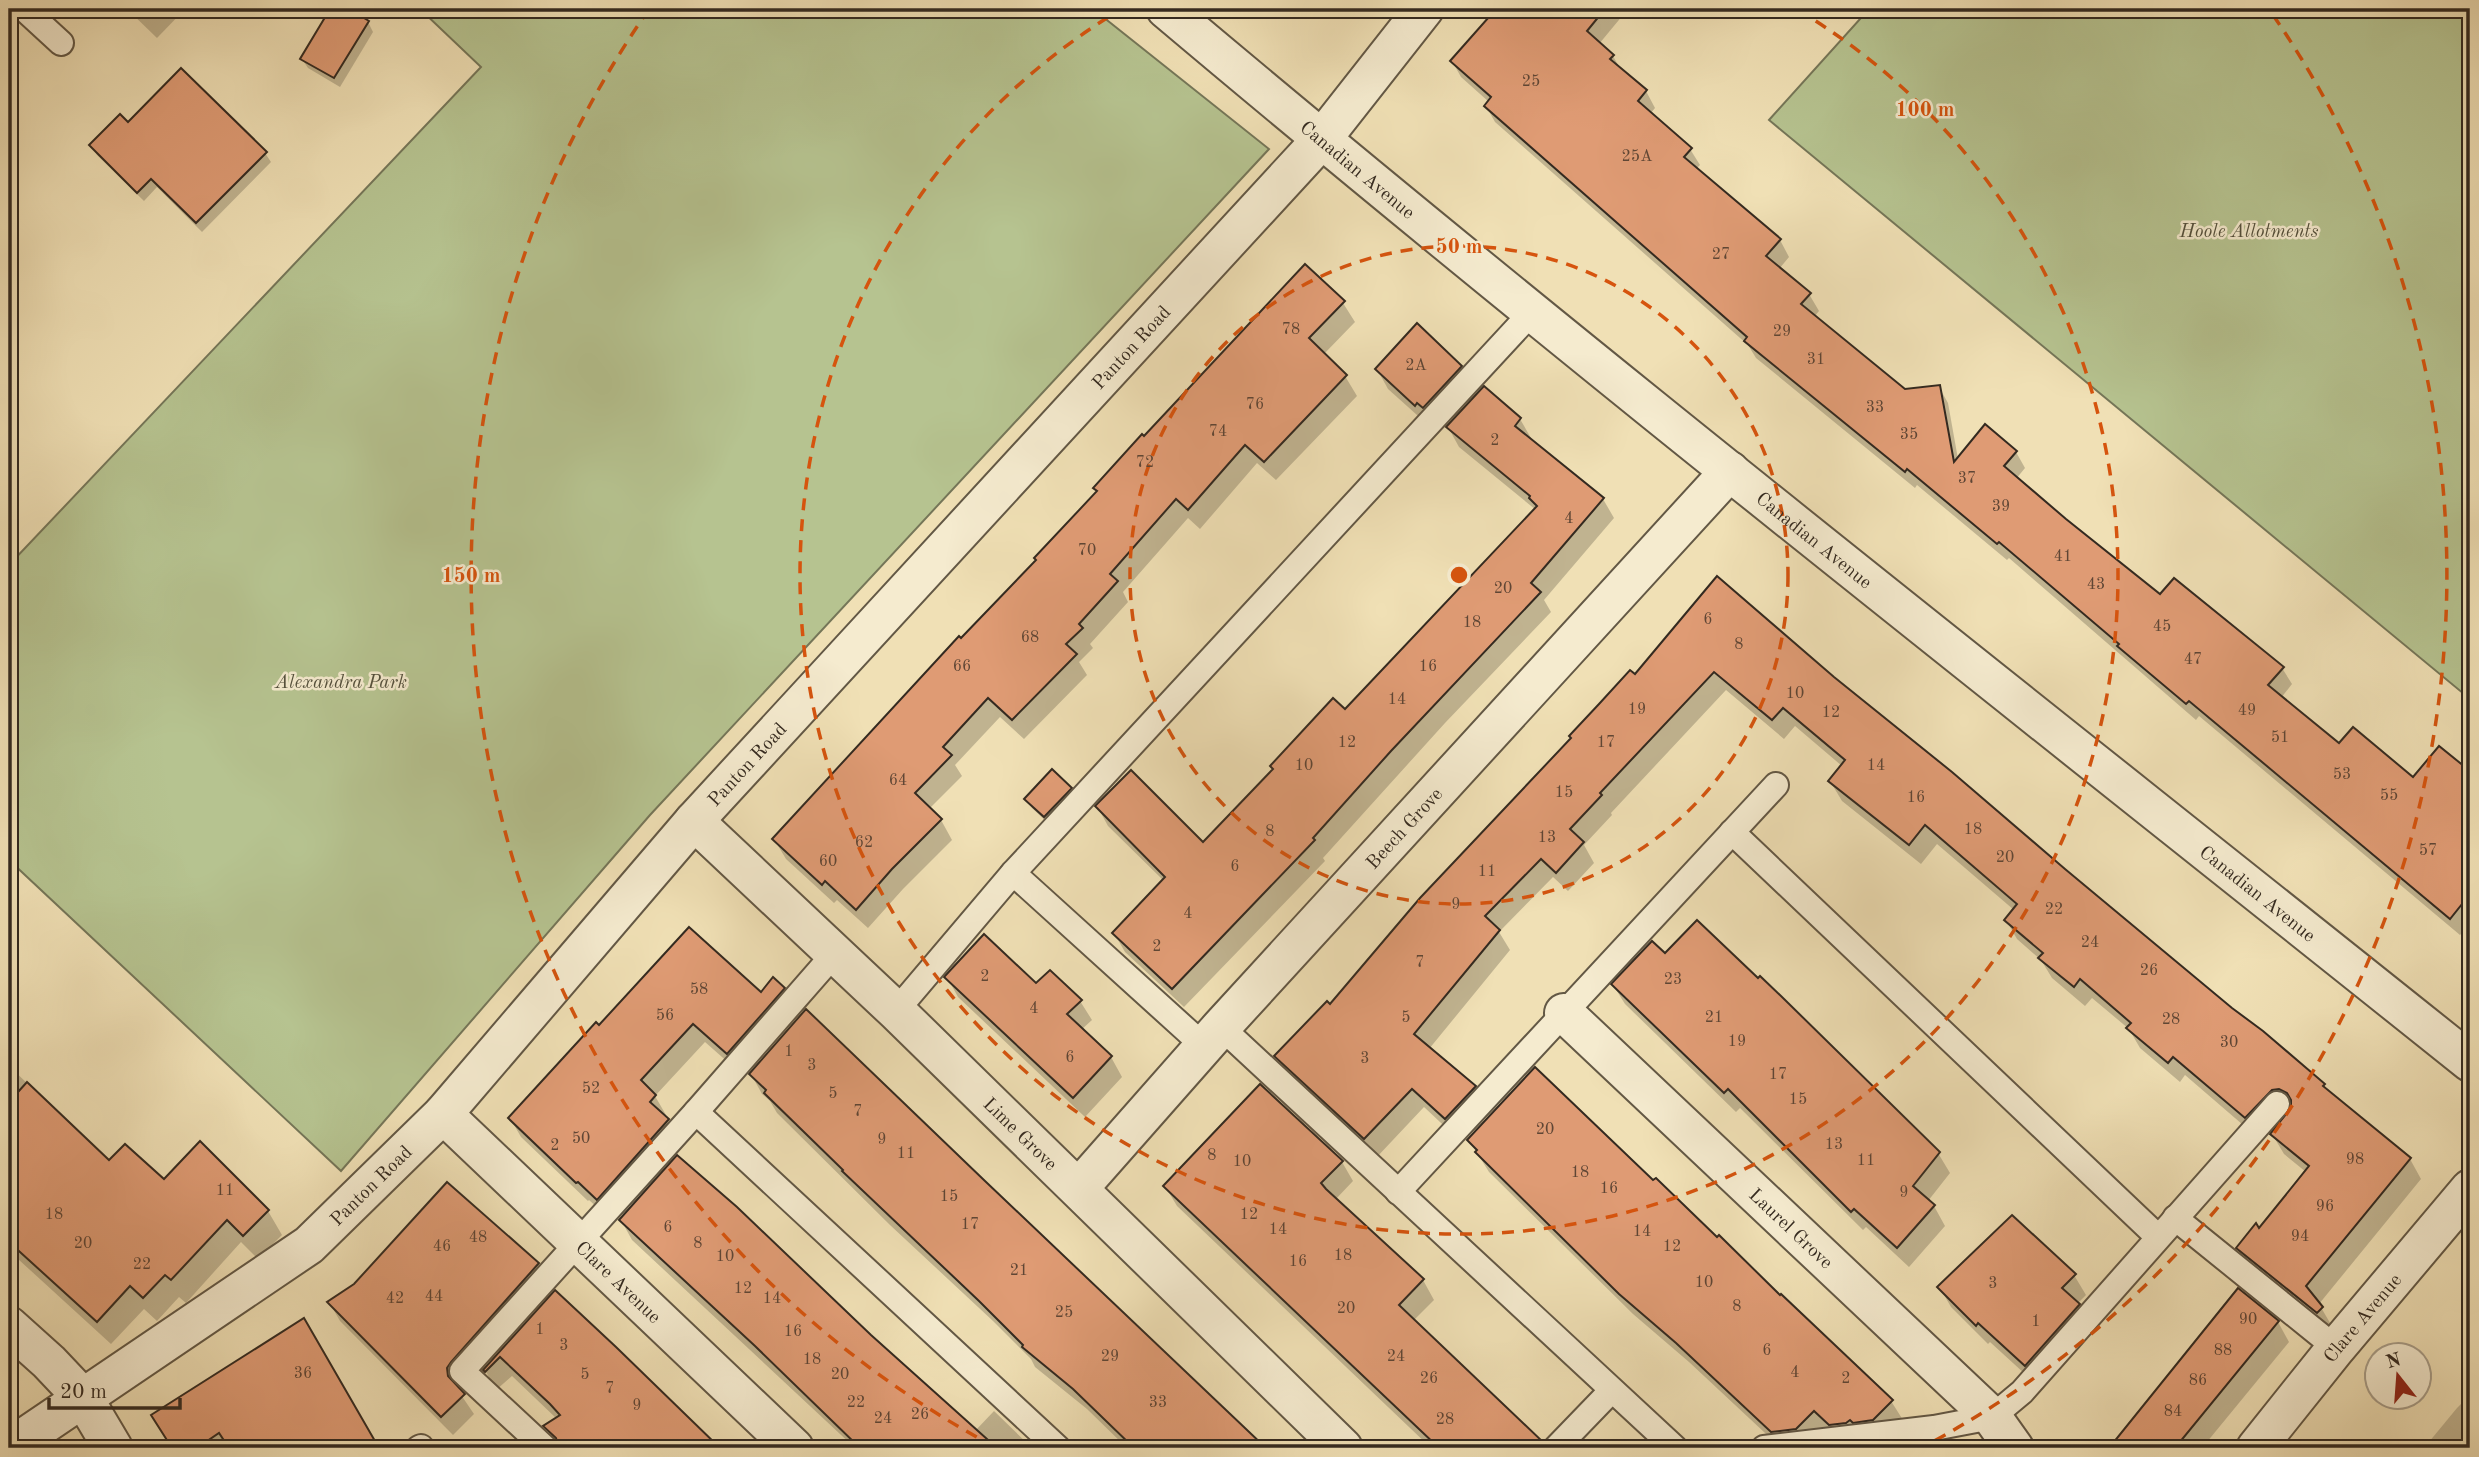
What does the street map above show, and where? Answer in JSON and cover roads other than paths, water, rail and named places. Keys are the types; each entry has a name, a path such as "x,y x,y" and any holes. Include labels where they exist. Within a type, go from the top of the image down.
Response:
{"street":[{"name":"Canadian Avenue","path":"1166,9 1321,140 1730,471 2470,1062"},
{"name":"Panton Road","path":"9,1448 310,1245 443,1114 694,821 1321,140 1424,9"},
{"name":"Beech Grove","path":"1079,1188 1213,1037 1730,471"},
{"name":"Lime Grove","path":"694,821 896,1011 1343,1448"},
{"name":"Laurel Grove","path":"1564,1013 1992,1417 2014,1448"},
{"name":"Clare Avenue","path":"443,1114 793,1448"},
{"name":"Clare Avenue","path":"2256,1448 2470,1189"},
{"path":"9,1326 49,1362 84,1399 113,1448"}],"lane":[{"path":"24,9 61,43"},
{"path":"896,1011 1013,873 1533,311"},
{"path":"1398,1192 1776,785"},
{"path":"1732,832 2158,1237"},
{"path":"1013,873 1398,1192 1675,1448"},
{"path":"545,1448 462,1371 696,1112 835,953"},
{"path":"1764,1448 1934,1428 1992,1417 2022,1391 2277,1104"},
{"path":"696,1112 1058,1448"},
{"path":"2175,1218 2336,1348"},
{"path":"1556,1448 1611,1391"}],"park label":[{"name":"Hoole Allotments","path":"2249,230"},
{"name":"Alexandra Park","path":"341,681"}]}
